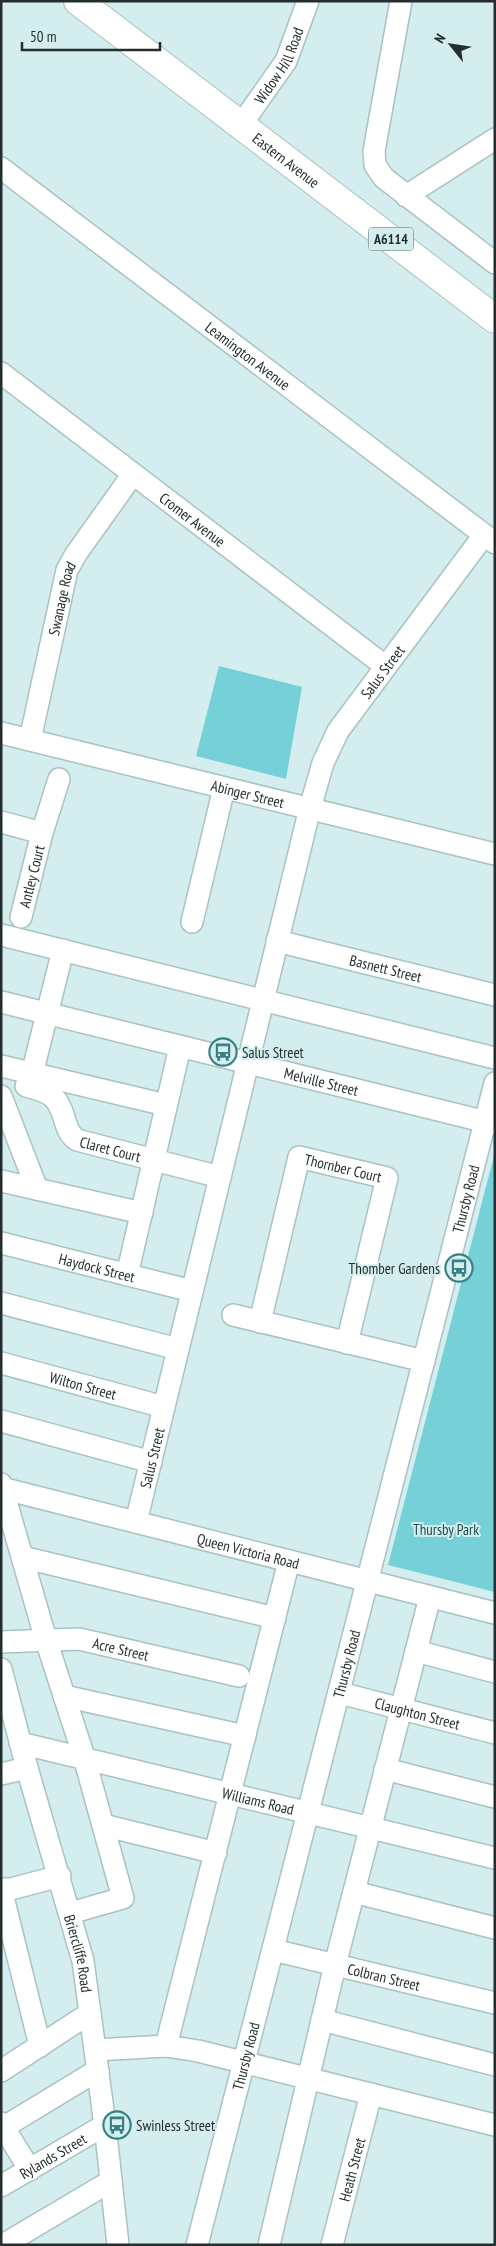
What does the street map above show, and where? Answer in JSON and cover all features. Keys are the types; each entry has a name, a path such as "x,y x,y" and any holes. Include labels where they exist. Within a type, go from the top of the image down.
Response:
{"highway":[{"name":"Eastern Avenue","path":"78,1 495,319"}],"street":[{"name":"Widow Hill Road","path":"241,125 286,61 308,1"},
{"path":"401,1 374,151 377,170 406,196 495,263"},
{"path":"406,196 495,139"},
{"name":"Leamington Avenue","path":"1,168 489,539"},
{"name":"Cromer Avenue","path":"3,377 384,666"},
{"name":"Swanage Road","path":"30,740 67,570 76,554 133,474"},
{"name":"Salus Street","path":"136,1522 310,808 323,763 338,731 384,666 489,539"},
{"name":"Abinger Street","path":"1,733 495,854"},
{"name":"Antley Court","path":"21,918 42,833 59,779"},
{"path":"192,922 224,788"},
{"name":"Antley Court","path":"1,822 42,833"},
{"path":"1,935 495,1058"},
{"name":"Basnett Street","path":"277,942 495,995"},
{"path":"29,1080 63,950"},
{"name":"Melville Street","path":"1,1002 489,1123"},
{"path":"127,1275 180,1047"},
{"path":"1,1066 29,1080 166,1105"},
{"name":"Claret Court","path":"29,1080 61,1105 68,1130 77,1140 220,1177"},
{"name":"Thursby Road","path":"198,2245 242,2063 340,1693 424,1361 489,1123 495,1083"},
{"path":"1,1096 37,1189"},
{"name":"Thornber Court","path":"260,1322 299,1157 387,1178 347,1343"},
{"path":"1,1181 142,1213"},
{"name":"Haydock Street","path":"1,1243 192,1291"},
{"path":"1,1303 178,1349"},
{"path":"233,1316 424,1361"},
{"name":"Wilton Street","path":"1,1363 164,1407"},
{"path":"1,1421 151,1462"},
{"path":"2,1487 46,1640 84,1757 123,1898 70,1913"},
{"name":"Queen Victoria Road","path":"2,1487 495,1613"},
{"path":"22,1557 275,1618"},
{"path":"166,2046 289,1561"},
{"path":"269,2245 335,1965 430,1597"},
{"name":"Acre Street","path":"1,1642 79,1639 239,1676"},
{"path":"416,1651 495,1672"},
{"name":"Briercliffe Road","path":"1,1669 27,1768 60,1876 83,1961 105,2125 115,2244"},
{"name":"Claughton Street","path":"340,1693 495,1733"},
{"path":"64,1696 245,1736"},
{"name":"Williams Road","path":"20,1742 495,1858"},
{"path":"1,1774 27,1768"},
{"path":"385,1769 495,1797"},
{"path":"103,1825 216,1853"},
{"path":"40,2046 1,1889 11,1889 60,1876"},
{"path":"354,1892 495,1928"},
{"name":"Colbran Street","path":"273,1950 495,2003"},
{"path":"1,2071 90,2013"},
{"path":"322,2020 495,2065"},
{"path":"30,2170 2,2125 96,2060 166,2046 495,2125"},
{"name":"Heath Street","path":"332,2245 370,2094"},
{"name":"Rylands Street","path":"1,2186 105,2125"},
{"path":"3,2245 111,2181"}],"green space":[{"path":"219,666 302,687 286,779 196,756"},
{"name":"Thursby Park","path":"495,1152 495,1592 388,1565"}],"place":[{"name":"Salus Street","path":"223,1052"},
{"name":"Thomber Gardens","path":"459,1268"},
{"name":"Swinless Street","path":"117,2125"}]}
